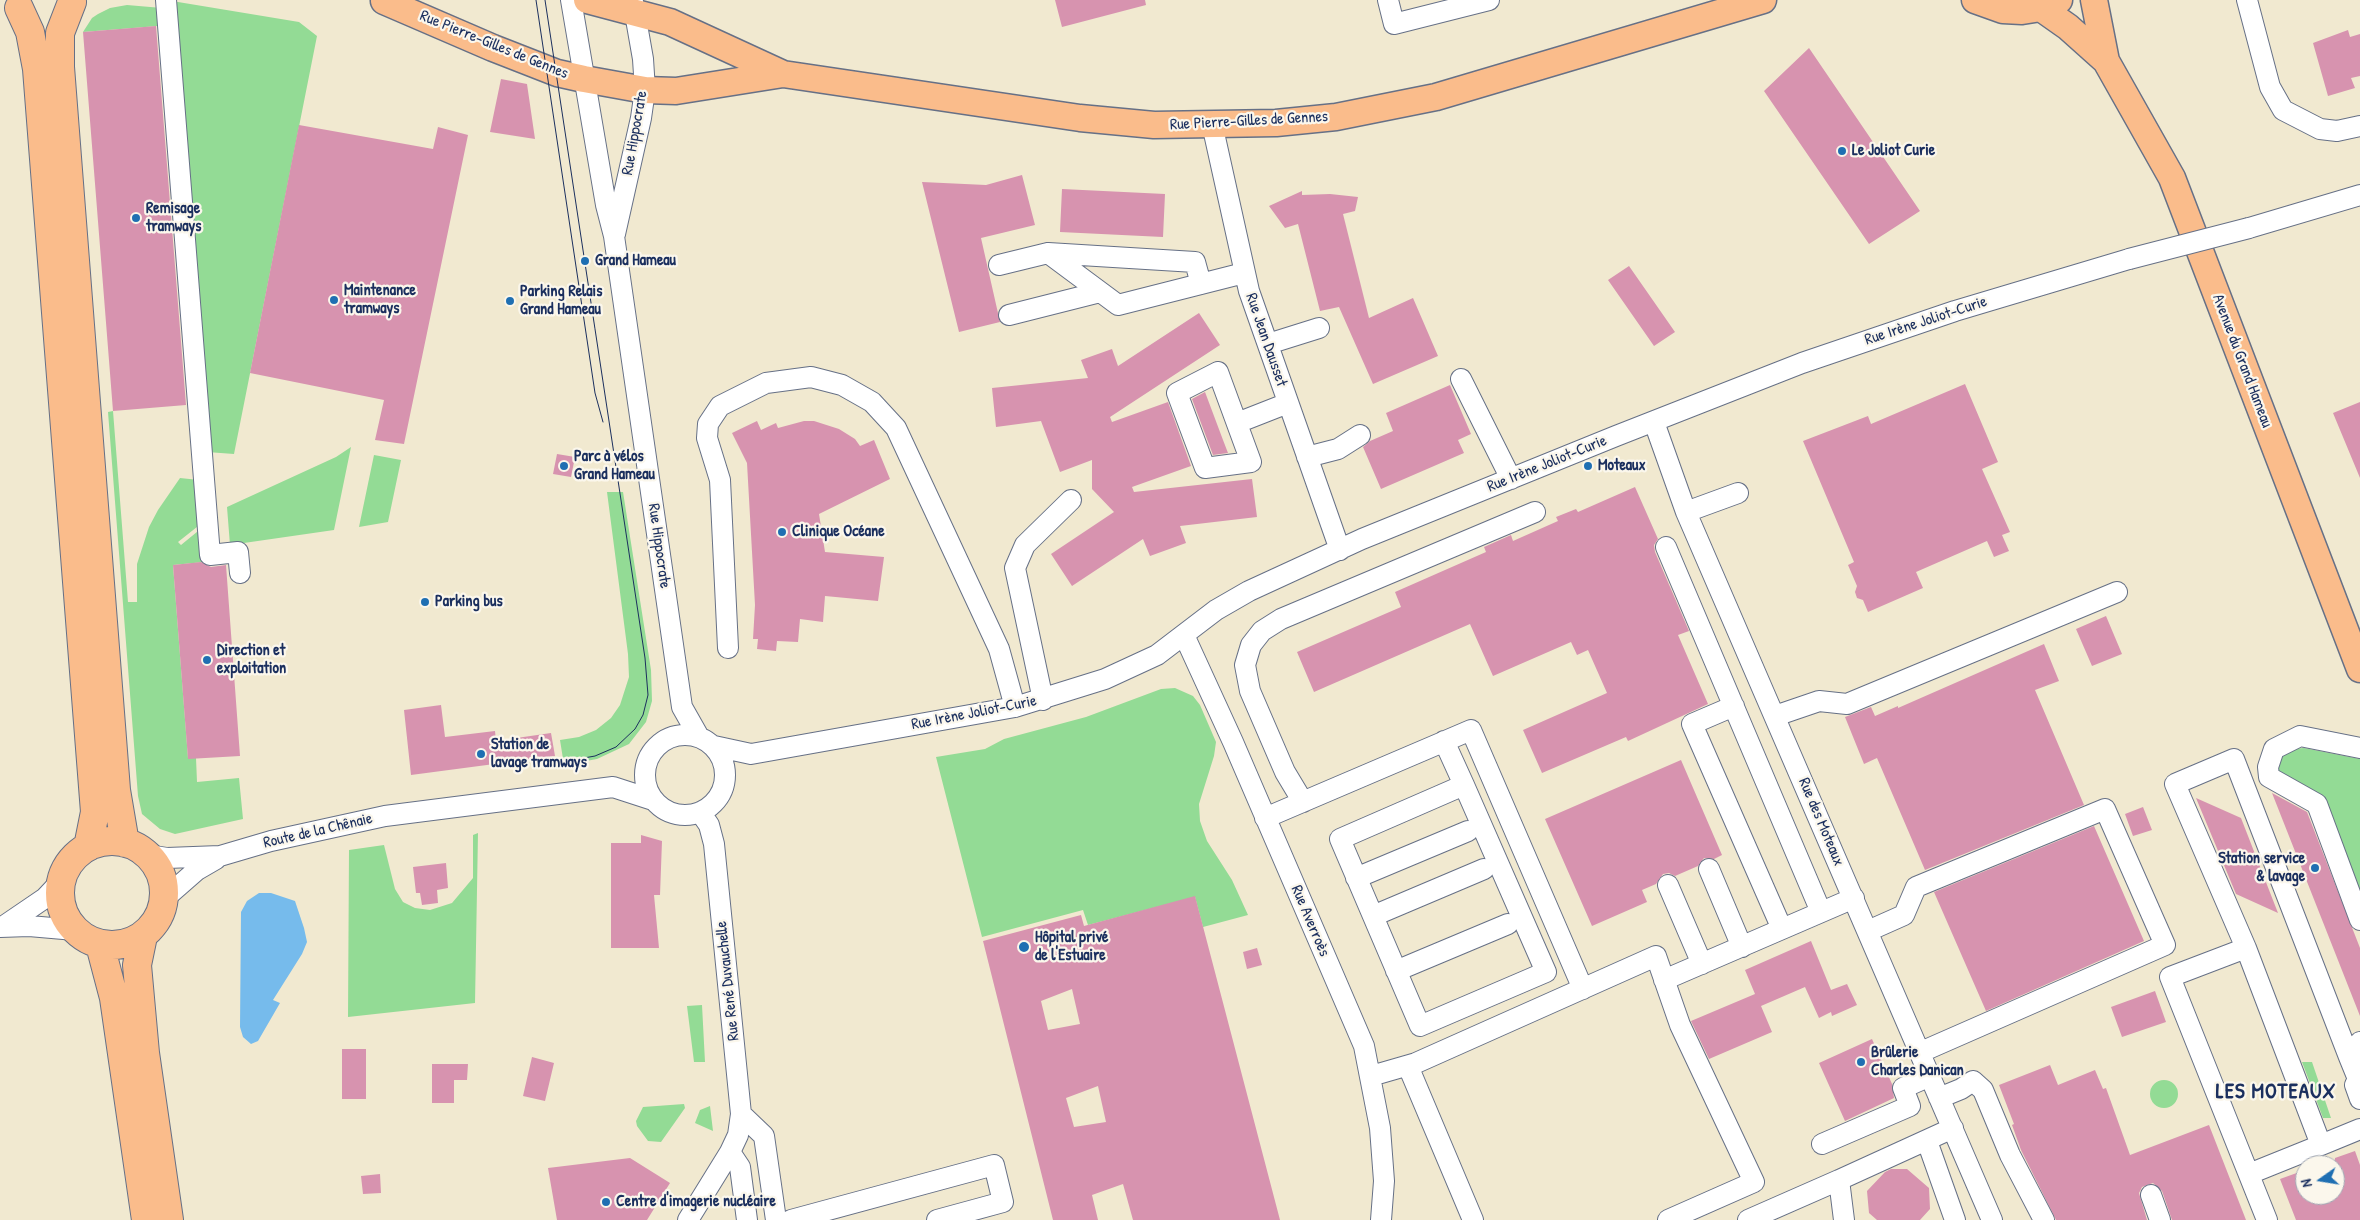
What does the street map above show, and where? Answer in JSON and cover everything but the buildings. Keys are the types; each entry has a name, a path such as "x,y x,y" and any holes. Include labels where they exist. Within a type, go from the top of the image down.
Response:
{"highway":[{"path":"12,4 38,12 56,10 74,1"},
{"path":"74,1 60,33 60,67 116,780 136,849"},
{"path":"12,4 30,32 38,79 95,812 88,847"},
{"path":"113,841 136,849 161,874 165,898 158,919 143,936 130,943 115,946 100,945 86,939 75,930 62,907 61,881 67,867 76,856 88,847 113,841"},
{"path":"143,936 137,965 145,1054 169,1220"},
{"path":"100,945 114,998 146,1220"}],"main road":[{"name":"Rue Pierre-Gilles de Gennes","path":"375,0 397,0"},
{"name":"Rue Pierre-Gilles de Gennes","path":"587,0 634,6 783,74 1080,118 1154,125 1276,123 1336,117 1436,97 1763,0"},
{"name":"Avenue du Grand Hameau","path":"1975,0 2003,10 2022,11 2050,4 2068,27 2106,61"},
{"name":"Avenue du Grand Hameau","path":"2094,0 2106,61 2172,178 2360,669"},
{"name":"Rue Pierre-Gilles de Gennes","path":"384,1 493,48 557,73 644,90 676,91 783,74"}],"street":[{"path":"166,0 210,555 238,552 240,573"},
{"name":"Rue Hippocrate","path":"571,0 606,205 614,236 682,707 707,741"},
{"path":"1388,0 1394,24 1489,0"},
{"path":"2247,0 2270,87 2283,110 2320,129 2336,131 2360,126"},
{"name":"Rue Hippocrate","path":"614,236 641,118 644,90 644,59 634,6"},
{"name":"Rue Jean Dausset","path":"1212,124 1244,273 1340,550"},
{"name":"Rue Irène Joliot-Curie","path":"707,741 751,754 1014,707 1043,700 1104,680 1157,655 1216,610 1249,591 1340,550 1511,479 1802,363 1955,311 2129,259 2249,228 2360,195"},
{"path":"1048,254 1118,305 1244,273"},
{"path":"999,265 1048,254 1196,262 1201,284"},
{"path":"1009,315 1100,292"},
{"path":"1268,344 1319,328"},
{"path":"1218,372 1237,423 1251,462 1205,468 1177,392 1218,372"},
{"path":"728,648 720,480 706,438 708,424 720,406 766,382 811,377 842,385 872,402 896,428 999,649 1014,707"},
{"path":"1461,379 1511,479"},
{"path":"1237,423 1288,402"},
{"name":"Rue des Moteaux","path":"1654,422 1686,512 1992,1220"},
{"path":"1307,457 1338,449 1360,435"},
{"path":"1686,512 1738,493"},
{"path":"1043,700 1015,568 1025,545 1070,500"},
{"path":"1303,802 1285,772 1250,691 1245,665 1251,644 1262,631 1281,619 1535,512"},
{"path":"1666,547 1822,912"},
{"path":"1774,716 1819,701 1847,704 2117,592"},
{"path":"1706,642 1737,629"},
{"name":"Rue Averroès","path":"1184,634 1364,1046 1371,1076 1381,1144 1384,1181 1381,1220"},
{"path":"1734,706 1692,724 1782,929"},
{"path":"667,738 682,707"},
{"path":"1265,818 1471,730 1582,989"},
{"path":"688,734 707,741 723,760 726,776 722,791 713,804 700,812 680,815 665,810 654,800 613,786 634,774 656,746 667,738 688,734"},
{"path":"2360,748 2300,736 2274,749 2268,767 2269,777 2317,804 2360,920"},
{"path":"1444,741 1464,785 1546,972 1420,1026 1340,839 1464,785"},
{"path":"726,776 751,754"},
{"path":"648,758 645,779 654,800"},
{"path":"2321,1144 2246,948 2175,784 2234,759 2355,1050 2359,1077 2355,1085 2360,1099"},
{"name":"Route de la Chênaie","path":"136,849 167,858 220,856 318,830 417,812 613,786"},
{"path":"1868,931 1904,915 1916,887 2104,809 2165,945 1921,1052"},
{"name":"Rue René Duvauchelle","path":"700,812 709,825 714,844 741,1114 735,1160 747,1220"},
{"path":"1356,878 1468,831"},
{"name":"Route de la Chênaie","path":"165,898 197,870 220,856"},
{"path":"1373,916 1484,869"},
{"path":"1709,869 1742,946"},
{"path":"2,926 45,898 61,881"},
{"path":"1668,885 1702,964"},
{"path":"1664,980 1854,898"},
{"path":"1396,971 1508,924"},
{"path":"2,926 75,930"},
{"path":"2246,948 2170,977 2267,1220"},
{"path":"1371,1076 1408,1066 1656,956 1680,1025 1754,1182 1668,1220"},
{"path":"1408,1066 1473,1220"},
{"path":"1822,1144 1910,1106 1903,1088 1930,1076"},
{"path":"1939,1098 1962,1089 1974,1081 1983,1090 2010,1154 2044,1220"},
{"path":"1962,1089 1973,1089 2004,1160 2035,1220"},
{"path":"741,1114 764,1136 776,1220"},
{"path":"1748,1220 1927,1141 1952,1128"},
{"path":"2250,1174 2360,1129"},
{"path":"1927,1141 1956,1220"},
{"path":"735,1160 769,1164"},
{"name":"Rue René Duvauchelle","path":"688,1220 735,1160"},
{"path":"791,1220 994,1165 1003,1202 937,1220"},
{"path":"1839,1180 1844,1220"},
{"path":"2160,1220 2157,1195 2172,1220"}],"green space":[{"path":"172,1 299,22 317,36 234,454 207,452"},
{"path":"127,5 162,8 158,26 83,32 92,18 98,14 110,8"},
{"path":"113,411 128,602 137,602 137,564 149,527 158,510 180,478 199,480 202,523 178,542 181,545 203,527 204,562 173,565 188,758 196,758 197,782 239,778 243,819 175,834 160,829 142,814 138,796 108,412"},
{"path":"351,447 334,530 230,545 227,507 336,457"},
{"path":"374,455 401,460 388,522 359,527"},
{"path":"607,492 623,492 651,670 652,701 646,722 629,744 597,759 564,765 560,740 579,737 596,730 611,718 620,705 629,677 628,654"},
{"path":"1175,688 1193,696 1200,705 1216,742 1214,756 1199,804 1200,821 1207,841 1232,880 1248,915 1203,927 1195,897 1088,925 1083,910 982,937 936,757 985,749 1004,739 1086,717 1161,689"},
{"path":"2304,748 2360,759 2360,904 2315,792 2277,771 2281,758 2289,749"},
{"path":"478,833 475,1003 348,1017 349,850 384,845 395,889 403,902 415,908 430,910 452,903 473,878 473,835"},
{"path":"702,1005 705,1062 694,1062 687,1006"},
{"path":"2302,1062 2312,1062 2331,1118 2323,1118"},
{"path":"2164,1080 2174,1084 2178,1094 2174,1104 2164,1108 2154,1104 2150,1094 2154,1084"},
{"path":"684,1104 685,1108 661,1142 648,1141 637,1126 636,1121 643,1107"},
{"path":"710,1106 713,1131 695,1123 700,1110"}],"water":[{"path":"259,893 271,893 295,901 307,942 302,954 273,1000 280,1003 258,1041 251,1044 243,1037 240,1027 241,912 247,901"}],"tram line":[{"path":"536,0 595,393 603,422"},
{"path":"545,0 645,658 648,695 643,715 635,729 616,747 595,756 556,763"}],"place":[{"name":"Le Joliot Curie","path":"1842,151"},
{"name":"Remisage tramways","path":"136,218"},
{"name":"Grand Hameau","path":"585,261"},
{"name":"Maintenance tramways","path":"334,300"},
{"name":"Parking Relais Grand Hameau","path":"510,301"},
{"name":"Parc à vélos Grand Hameau","path":"564,466"},
{"name":"Moteaux","path":"1588,466"},
{"name":"Clinique Océane","path":"782,532"},
{"name":"Parking bus","path":"425,602"},
{"name":"Direction et exploitation","path":"207,660"},
{"name":"Station de lavage tramways","path":"481,754"},
{"name":"Station service & lavage","path":"2315,868"},
{"name":"Hôpital privé de l'Estuaire","path":"1024,947"},
{"name":"Brûlerie Charles Danican","path":"1861,1062"},
{"name":"Centre d'imagerie nucléaire","path":"606,1202"}],"district":[{"name":"LES MOTEAUX","path":"2276,1092"}]}
